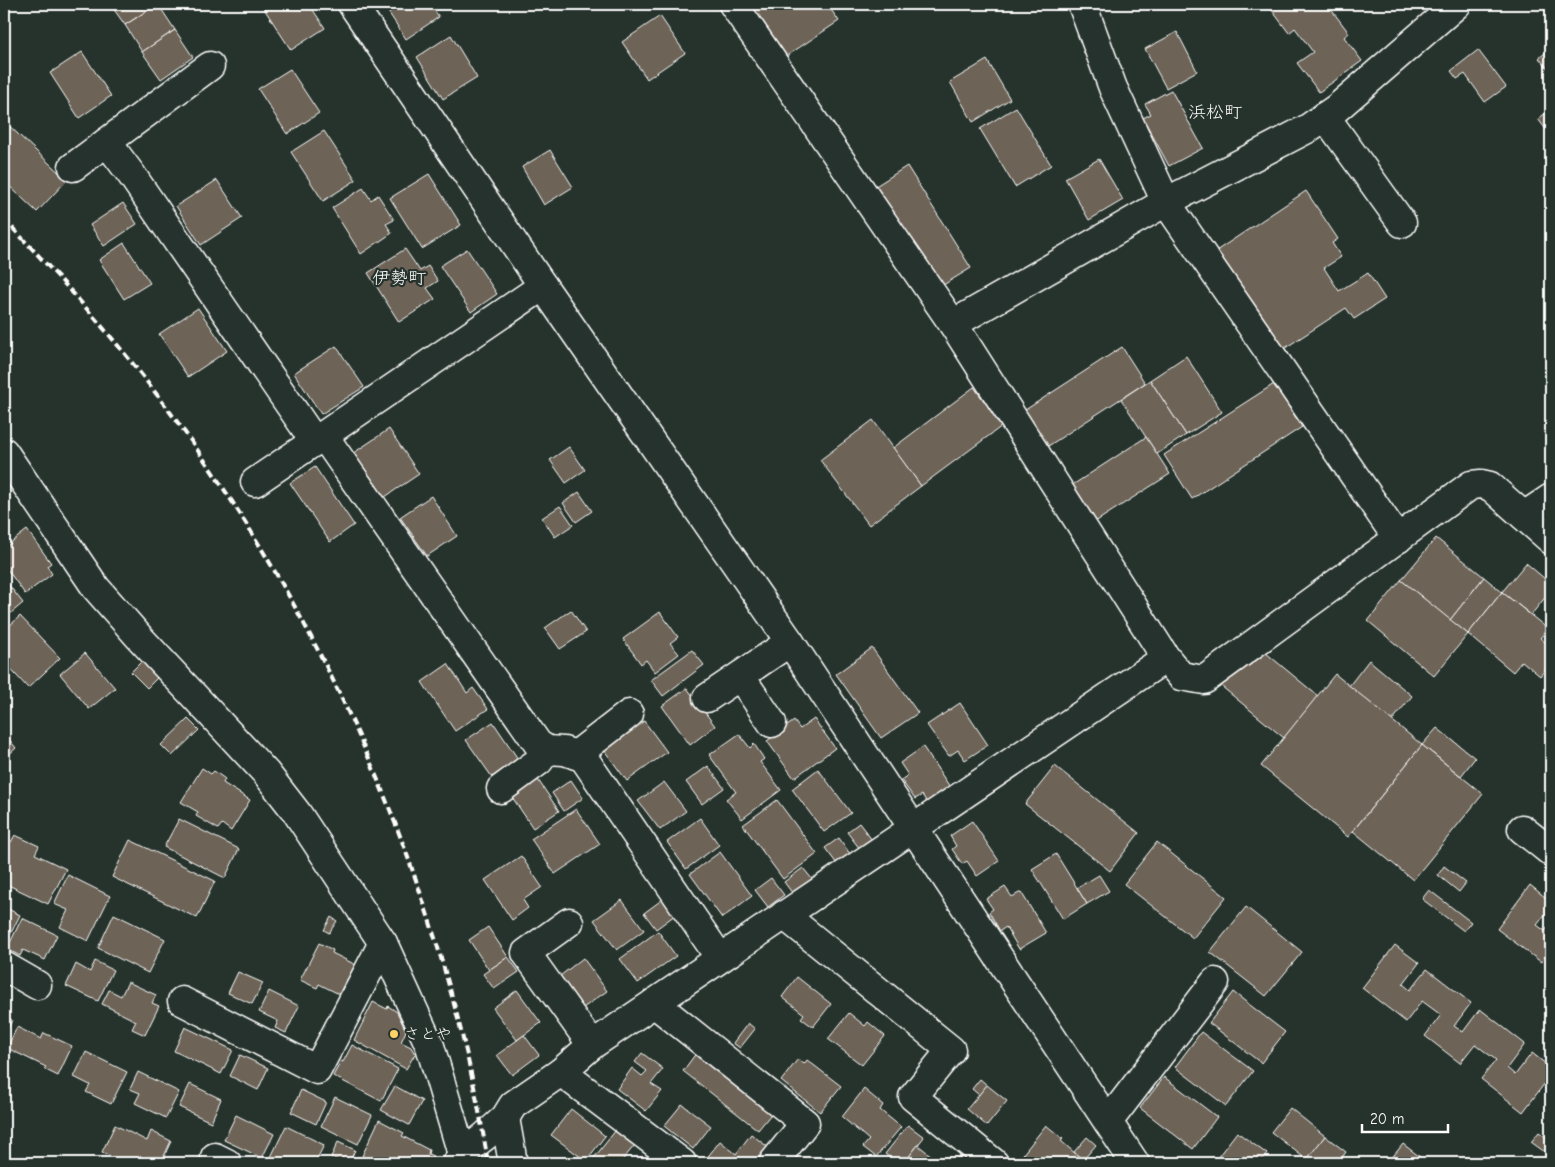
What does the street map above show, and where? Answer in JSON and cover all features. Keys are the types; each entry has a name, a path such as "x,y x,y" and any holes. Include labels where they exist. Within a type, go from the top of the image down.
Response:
{"street":[{"path":"352,4 543,286 790,642 1136,1163"},
{"path":"733,4 953,324 1166,658 1181,676 1204,680 1472,485 1490,486 1551,540"},
{"path":"1082,4 1113,88 1166,202 1398,539"},
{"path":"953,324 1166,202 1307,129 1337,108 1457,4"},
{"path":"73,167 210,66"},
{"path":"1325,116 1402,224"},
{"path":"107,142 538,744 547,750 564,751 583,757 720,958"},
{"path":"255,482 543,286"},
{"path":"4,452 96,588 266,773 297,812 383,943 430,1046 459,1159 505,1118 513,1105 561,1072 592,1045 1166,658"},
{"path":"1524,516 1551,498"},
{"path":"707,698 790,642"},
{"path":"740,676 772,724"},
{"path":"576,755 629,714"},
{"path":"501,789 539,761 547,750"},
{"path":"1522,829 1551,852"},
{"path":"784,915 951,1050 913,1097 994,1163"},
{"path":"569,922 526,953 592,1045"},
{"path":"182,1001 317,1070 383,943"},
{"path":"4,966 37,984"},
{"path":"1108,1122 1214,982"},
{"path":"654,1003 805,1123 773,1163"},
{"path":"561,1072 682,1163"},
{"path":"505,1118 513,1163"}],"building":[{"path":"110,4 157,4 125,25"},
{"path":"158,4 175,30 142,52 125,25"},
{"path":"261,4 309,4 325,28 291,50"},
{"path":"383,4 430,4 439,17 406,39"},
{"path":"741,4 827,4 839,21 779,61"},
{"path":"1269,4 1327,4 1349,33 1344,37 1362,61 1319,92 1297,63 1313,52 1295,28 1289,33"},
{"path":"660,16 685,53 647,79 622,42"},
{"path":"175,30 193,57 161,79 142,52"},
{"path":"1177,32 1197,71 1166,88 1145,49"},
{"path":"451,35 477,78 443,99 417,57"},
{"path":"1551,48 1551,70 1550,71 1539,58"},
{"path":"1478,50 1506,87 1485,102 1465,74 1457,79 1451,71"},
{"path":"82,52 111,96 79,118 50,73"},
{"path":"987,60 1010,99 973,122 950,82"},
{"path":"290,69 319,113 287,134 258,89"},
{"path":"1171,90 1203,148 1169,166 1143,118 1151,114 1145,104"},
{"path":"1016,107 1051,165 1015,187 980,129"},
{"path":"1551,109 1551,136 1538,119"},
{"path":"4,121 67,180 37,212 4,181"},
{"path":"324,131 356,180 323,201 291,152"},
{"path":"550,150 573,187 544,205 522,167"},
{"path":"1099,159 1123,200 1089,220 1065,178"},
{"path":"907,166 971,268 935,290 871,189"},
{"path":"429,174 461,225 422,249 390,198"},
{"path":"217,180 242,218 201,245 176,206"},
{"path":"363,188 371,200 378,195 394,220 386,224 392,233 361,254 332,208"},
{"path":"1306,191 1338,239 1332,243 1341,257 1324,268 1339,291 1368,273 1385,299 1354,319 1346,308 1282,350 1216,251"},
{"path":"123,203 137,224 104,246 90,225"},
{"path":"124,243 150,283 124,299 99,260"},
{"path":"405,249 420,271 428,266 438,281 427,288 435,299 399,322 368,273"},
{"path":"467,249 497,294 471,312 440,266"},
{"path":"198,308 227,351 188,377 159,334"},
{"path":"336,346 364,387 321,414 294,373"},
{"path":"1122,347 1145,383 1042,450 1019,414"},
{"path":"1186,356 1222,412 1186,435 1150,380"},
{"path":"1150,380 1186,435 1157,454 1121,399"},
{"path":"1274,384 1302,427 1192,499 1164,455"},
{"path":"974,387 1002,426 921,486 893,448"},
{"path":"873,420 921,486 869,525 820,460"},
{"path":"389,429 419,474 382,499 352,454"},
{"path":"1146,437 1170,474 1092,524 1068,488"},
{"path":"569,447 585,470 566,483 550,460"},
{"path":"315,467 354,525 330,542 290,483"},
{"path":"579,492 592,511 576,522 563,503"},
{"path":"431,496 457,536 427,556 400,517"},
{"path":"560,506 573,525 555,537 542,518"},
{"path":"27,530 51,563 47,566 52,574 25,594 4,565 4,548"},
{"path":"1436,538 1484,577 1450,620 1401,580"},
{"path":"1526,563 1551,584 1551,590 1531,615 1502,592"},
{"path":"1484,577 1502,592 1468,634 1450,620"},
{"path":"4,579 23,603 4,619"},
{"path":"1401,580 1468,634 1434,676 1368,621"},
{"path":"1502,592 1548,629 1540,638 1551,647 1551,662 1540,676 1522,661 1513,672 1468,634"},
{"path":"571,610 586,632 560,649 545,628"},
{"path":"660,612 678,637 670,643 679,654 655,672 646,660 641,664 623,639"},
{"path":"20,616 60,658 28,688 4,662 4,631"},
{"path":"872,648 918,713 881,738 836,674"},
{"path":"692,650 704,665 663,696 651,680"},
{"path":"85,653 115,688 89,709 60,674"},
{"path":"1266,653 1318,696 1284,738 1221,686"},
{"path":"148,655 164,671 147,688 131,672"},
{"path":"1369,660 1412,696 1392,721 1349,686"},
{"path":"448,664 467,693 473,688 488,709 455,731 422,682"},
{"path":"1335,674 1422,745 1348,837 1261,766"},
{"path":"687,688 715,726 690,745 662,706"},
{"path":"960,703 988,745 965,760 958,750 949,756 927,725"},
{"path":"188,719 199,730 172,756 161,745"},
{"path":"814,719 835,748 794,778 767,741 794,721 800,729"},
{"path":"644,721 667,752 627,781 604,750"},
{"path":"493,722 518,759 492,777 466,740"},
{"path":"1437,728 1475,758 1461,776 1422,745"},
{"path":"4,733 16,748 4,759"},
{"path":"739,734 750,748 754,744 764,759 760,762 781,790 742,819 726,799 736,792 709,755"},
{"path":"1422,745 1483,794 1413,880 1353,831"},
{"path":"923,747 952,790 929,805 922,795 915,799 901,780 908,775 900,763"},
{"path":"708,766 724,788 702,804 686,782"},
{"path":"1055,766 1139,833 1110,871 1025,804"},
{"path":"202,768 211,774 214,771 225,779 223,783 250,800 231,831 222,824 218,829 196,816 198,812 181,802"},
{"path":"818,769 851,813 824,832 792,789"},
{"path":"536,777 559,811 533,828 510,794"},
{"path":"571,780 583,798 564,811 552,793"},
{"path":"664,782 686,811 660,830 638,801"},
{"path":"777,800 817,854 783,879 743,825"},
{"path":"576,809 600,844 555,874 531,839"},
{"path":"700,818 719,845 686,869 667,842"},
{"path":"179,819 239,849 225,878 164,847"},
{"path":"972,821 999,861 977,876 967,861 962,864 952,849 956,846 950,836"},
{"path":"859,823 872,840 860,849 847,832"},
{"path":"15,835 39,846 35,854 66,869 48,904 4,883 4,846 6,840 11,842"},
{"path":"839,838 850,854 837,864 825,848"},
{"path":"130,840 215,881 197,918 112,877"},
{"path":"1157,842 1226,897 1193,938 1124,884"},
{"path":"720,852 752,896 722,918 690,874"},
{"path":"1056,854 1087,904 1063,919 1032,869"},
{"path":"521,856 542,887 523,900 528,908 512,920 485,880"},
{"path":"1444,866 1466,883 1459,892 1438,875"},
{"path":"803,868 812,879 793,894 784,882"},
{"path":"68,875 110,896 88,941 60,927 68,910 54,904"},
{"path":"1099,875 1109,891 1087,904 1077,888"},
{"path":"771,878 784,895 768,907 755,890"},
{"path":"1530,885 1551,902 1551,907 1537,925 1545,931 1551,923 1551,948 1541,962 1497,929"},
{"path":"1005,887 1012,897 1021,892 1046,933 1019,949 1006,927 1000,931 989,912 993,909 986,899"},
{"path":"1429,890 1471,922 1464,931 1422,899"},
{"path":"663,899 675,915 656,929 644,913"},
{"path":"622,900 644,930 617,950 594,920"},
{"path":"4,907 20,915 6,943 4,942"},
{"path":"1246,907 1302,952 1266,996 1210,952"},
{"path":"114,914 165,939 148,973 98,948"},
{"path":"331,917 337,921 329,933 324,930"},
{"path":"22,918 57,935 45,960 23,950 20,956 7,949"},
{"path":"488,927 508,957 489,970 469,940"},
{"path":"658,931 676,956 638,983 620,959"},
{"path":"319,943 333,950 332,953 356,965 339,994 319,984 317,988 300,980"},
{"path":"1395,945 1419,963 1403,984 1410,990 1427,969 1471,1003 1454,1026 1463,1032 1480,1009 1525,1044 1507,1068 1515,1075 1532,1053 1551,1068 1551,1075 1523,1112 1481,1079 1496,1060 1475,1044 1460,1063 1425,1036 1441,1015 1422,1001 1406,1022 1362,988"},
{"path":"508,957 519,972 494,989 483,974"},
{"path":"583,958 607,991 583,1008 560,976"},
{"path":"95,961 113,970 98,1001 66,986 76,964 90,972"},
{"path":"238,972 263,983 252,1004 228,993"},
{"path":"797,977 831,1004 813,1027 801,1018 804,1014 782,997"},
{"path":"128,982 156,995 152,1003 159,1006 145,1035 132,1029 136,1021 102,1004 109,990 121,996"},
{"path":"517,990 541,1023 517,1040 493,1008"},
{"path":"269,991 299,1006 286,1033 275,1028 278,1021 259,1012"},
{"path":"1233,992 1285,1032 1261,1063 1209,1023"},
{"path":"373,1002 387,1009 388,1006 397,1012 406,1031 401,1042 411,1047 415,1054 406,1069 354,1040"},
{"path":"849,1013 865,1026 868,1022 885,1036 862,1065 828,1039"},
{"path":"4,1015 12,1020 4,1037"},
{"path":"748,1023 755,1029 740,1048 733,1043"},
{"path":"17,1027 41,1039 44,1033 72,1046 58,1076 44,1069 46,1067 7,1048"},
{"path":"185,1027 233,1050 221,1074 174,1051"},
{"path":"1201,1032 1253,1071 1226,1106 1175,1067"},
{"path":"524,1035 539,1055 512,1075 497,1055"},
{"path":"352,1045 398,1069 381,1101 333,1076"},
{"path":"700,1048 776,1108 758,1130 683,1071"},
{"path":"86,1052 127,1072 111,1104 86,1092 90,1085 74,1077"},
{"path":"642,1053 663,1069 651,1084 662,1091 646,1111 617,1089 632,1068 642,1076 647,1071 635,1062"},
{"path":"240,1055 268,1068 258,1090 230,1076"},
{"path":"798,1059 804,1064 807,1060 841,1086 820,1112 781,1081"},
{"path":"138,1072 179,1092 166,1118 135,1103 140,1093 130,1089"},
{"path":"1164,1077 1217,1117 1193,1149 1140,1108"},
{"path":"980,1079 987,1085 979,1095 972,1089"},
{"path":"190,1084 221,1099 211,1122 179,1107"},
{"path":"987,1085 1007,1101 987,1126 967,1109"},
{"path":"395,1086 422,1101 409,1125 381,1110"},
{"path":"864,1089 883,1105 880,1110 901,1127 876,1157 863,1147 869,1140 842,1117"},
{"path":"301,1090 326,1102 316,1124 291,1112"},
{"path":"335,1097 372,1115 358,1144 321,1126"},
{"path":"682,1104 711,1126 693,1149 664,1126"},
{"path":"1290,1108 1325,1136 1307,1160 1271,1132"},
{"path":"571,1109 605,1136 586,1161 551,1135"},
{"path":"236,1115 274,1134 262,1158 224,1140"},
{"path":"379,1120 404,1133 402,1136 429,1150 428,1154 433,1156 430,1163 376,1163 362,1156"},
{"path":"115,1125 147,1141 151,1131 171,1141 161,1163 125,1163 102,1152"},
{"path":"908,1125 924,1137 904,1163 897,1163 885,1154"},
{"path":"1046,1125 1063,1139 1061,1141 1086,1163 1034,1163 1023,1154"},
{"path":"286,1126 324,1145 315,1163 284,1163 271,1157"},
{"path":"616,1130 635,1145 620,1163 590,1163"},
{"path":"1237,1132 1267,1154 1260,1163 1224,1163 1217,1158"},
{"path":"1539,1132 1551,1141 1551,1152 1549,1155 1531,1142"},
{"path":"751,1134 773,1151 763,1163 710,1163 706,1159 720,1141 736,1154"},
{"path":"1325,1136 1346,1152 1338,1163 1304,1163"},
{"path":"1087,1137 1096,1145 1083,1160 1074,1152"},
{"path":"338,1142 355,1150 349,1163 343,1163 331,1157"},
{"path":"1403,1144 1428,1163 1394,1163 1390,1160"},
{"path":"918,1145 933,1157 928,1163 904,1163"},
{"path":"960,1155 969,1162 953,1163"}],"railway":[{"path":"4,219 92,315 170,412 217,479 301,617 371,764 401,839 428,916 463,1038 477,1100 488,1163"}],"place":[{"name":"さとや","path":"394,1034"}],"district":[{"name":"浜松町","path":"1215,112"},
{"name":"伊勢町","path":"399,278"}]}
